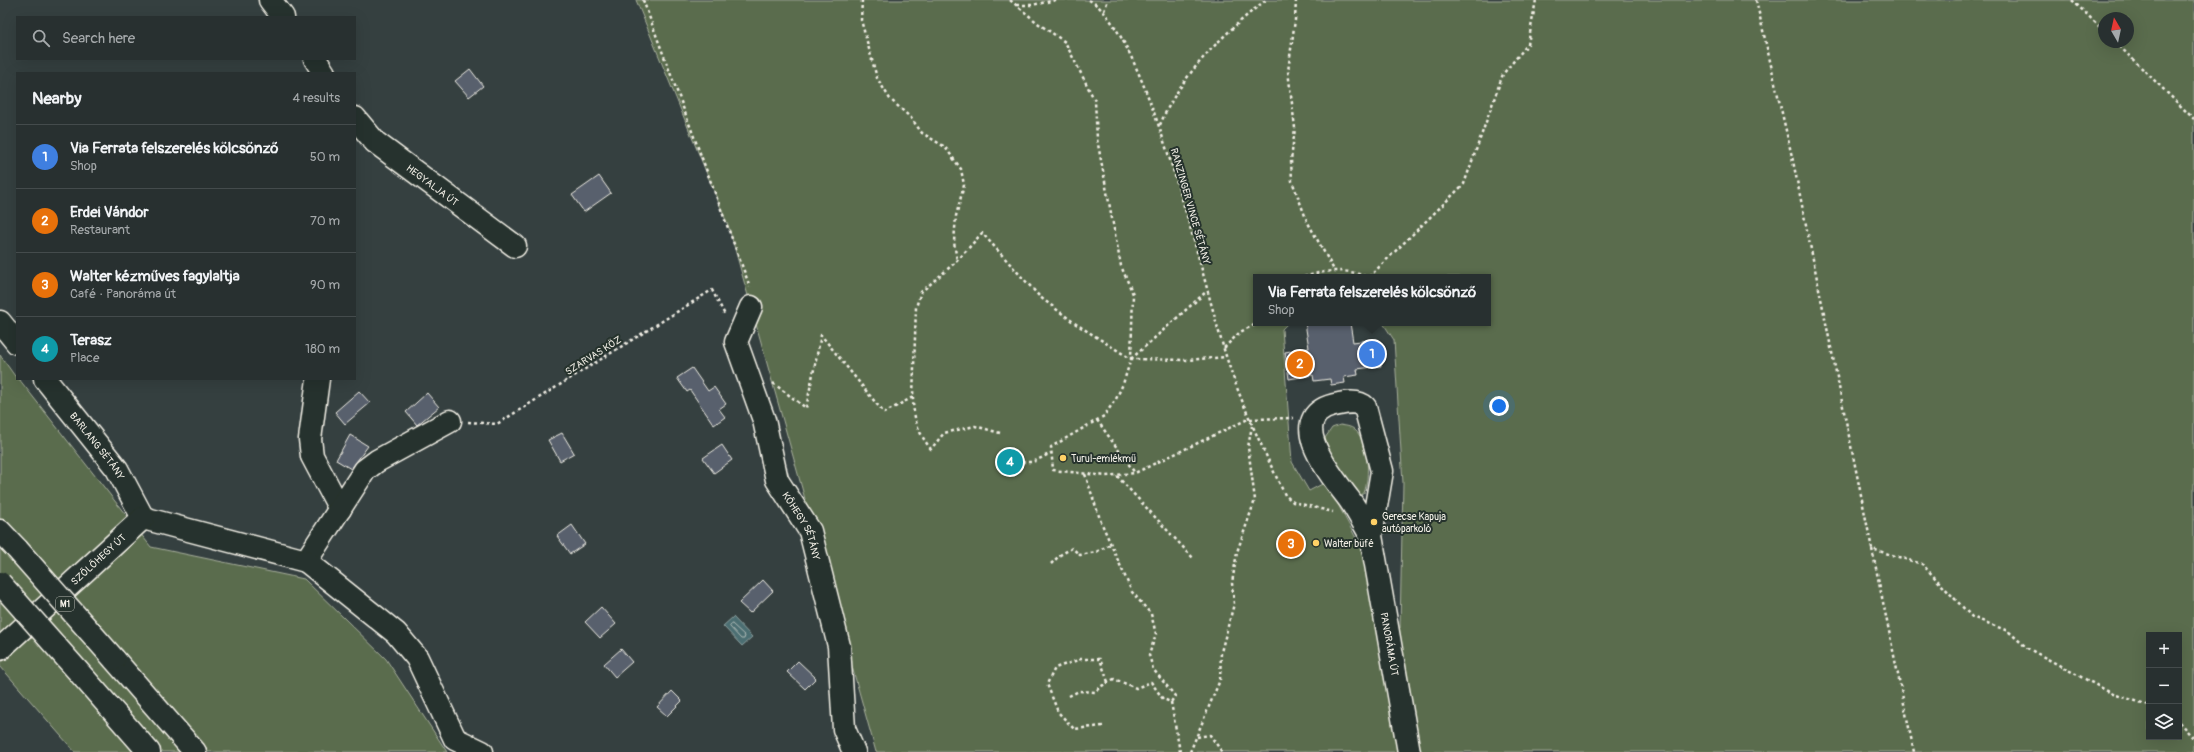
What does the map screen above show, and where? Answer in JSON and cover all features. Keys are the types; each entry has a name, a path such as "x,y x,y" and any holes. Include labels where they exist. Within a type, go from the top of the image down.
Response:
{"main road":[{"path":"270,0 283,16"},
{"path":"316,60 323,72"},
{"name":"HEGYALJA ÚT","path":"356,119 375,142 515,246"},
{"name":"KŐHEGY SÉTÁNY","path":"751,307 736,342 764,420 777,480 810,531 839,646 844,729 854,752"},
{"path":"0,322 16,342"},
{"name":"BARLANG SÉTÁNY","path":"46,380 118,469 143,518"},
{"path":"318,380 310,439 312,456 340,509"},
{"path":"1356,403 1365,407 1382,471 1371,536 1318,452 1311,434 1313,418 1320,410 1338,404 1356,403"},
{"path":"306,561 361,475 369,466 450,421"},
{"path":"143,518 306,561 396,632 417,658 455,738 482,752"},
{"name":"SZŐLŐHEGY ÚT","path":"0,649 143,518"},
{"name":"M1","path":"0,531 196,752"},
{"name":"PANORÁMA ÚT","path":"1371,536 1409,752"},
{"path":"0,583 149,752"}],"path":[{"path":"643,0 750,283 751,307"},
{"path":"862,0 861,20 877,78 890,99 911,118 922,133 945,147 961,169 964,185 956,216 954,242 958,261"},
{"path":"1010,0 1039,24 1065,42 1095,101 1097,139 1121,266 1133,294 1131,359 1123,384 1107,413 1051,447 1053,470 1117,476 1135,473 1248,419 1313,418"},
{"path":"1016,4 1032,6 1056,0"},
{"name":"RANZINGER VINCE SÉTÁNY","path":"1089,0 1104,11 1115,27 1136,68 1160,125 1226,357 1248,419 1284,495 1289,500 1338,514"},
{"path":"1104,11 1108,0"},
{"path":"1160,125 1169,105 1213,48 1266,0"},
{"path":"1296,0 1296,14 1288,71 1296,128 1292,160 1292,181 1307,221 1334,270"},
{"path":"1371,274 1464,184 1503,74 1528,44 1536,0"},
{"path":"1756,0 1793,161 1914,752"},
{"path":"2072,0 2098,25"},
{"path":"2121,48 2194,120"},
{"path":"1000,433 976,426 944,433 931,449 919,434 913,410 917,299 921,292 958,261 982,233 1040,297 1076,324 1131,359 1187,360 1226,357"},
{"path":"1317,274 1334,270 1356,274"},
{"name":"SZARVAS KÖZ","path":"450,421 497,424 712,290 726,317"},
{"path":"1131,359 1207,291"},
{"path":"1224,348 1240,332 1253,326"},
{"path":"770,381 806,408 821,335 884,413 913,397"},
{"path":"1097,420 1135,473"},
{"path":"1190,752 1220,680 1221,652 1234,604 1232,584 1237,552 1255,500 1248,447 1252,426"},
{"path":"1010,462 1033,462 1051,452"},
{"path":"1085,474 1111,544 1132,592 1151,614 1156,634 1149,655 1153,669 1175,696 1171,702 1180,752"},
{"path":"1117,476 1194,559"},
{"path":"1051,564 1060,555 1072,548 1080,555 1096,552 1111,544"},
{"path":"1872,549 1922,564 1972,617 2008,631 2027,648 2113,694 2146,704"},
{"path":"1103,726 1074,729 1058,712 1048,684 1055,668 1081,659 1100,659 1108,682"},
{"path":"1069,696 1079,691 1095,692 1114,679 1136,688 1151,682 1163,699 1171,702"},
{"path":"2182,725 2194,739"},
{"path":"1196,737 1210,735 1222,752"}],"green space":[{"path":"636,0 2194,0 2194,752 876,752 729,228","holes":["1253,274 1491,274 1491,326 1385,326 1394,340 1403,483 1400,628 1377,631 1364,553 1326,482 1309,491 1292,462 1282,329 1285,326 1253,326"]},
{"path":"0,355 16,378 16,380 20,380 151,547 304,579 386,659 447,752 75,752 0,666"},
{"path":"1340,425 1348,426 1360,435 1366,451 1367,478 1364,493 1361,495 1354,493 1324,445 1325,438 1332,428"}],"water":[{"path":"733,617 752,637 742,646 723,626"}],"building":[{"path":"470,69 483,86 469,97 455,81"},
{"path":"599,176 611,193 584,212 572,195"},
{"path":"1305,326 1350,326 1353,342 1377,339 1381,366 1357,369 1358,375 1344,377 1345,383 1331,385 1330,379 1314,381 1313,375 1289,379 1285,352 1309,348"},
{"path":"692,368 708,391 714,387 726,404 719,409 725,417 714,425 690,390 687,392 677,378"},
{"path":"359,391 370,403 345,424 335,412"},
{"path":"427,393 439,407 417,425 406,412"},
{"path":"562,433 574,453 560,461 548,440"},
{"path":"350,435 368,446 351,469 336,460"},
{"path":"722,445 732,460 714,473 703,458"},
{"path":"572,525 585,544 570,554 557,536"},
{"path":"763,580 773,591 750,613 739,603"},
{"path":"601,607 616,624 600,638 585,622"},
{"path":"621,649 632,662 615,677 604,664"},
{"path":"798,661 816,678 805,689 787,672"},
{"path":"672,691 682,701 667,716 657,707"}],"place":[{"name":"Via Ferrata felszerelés kölcsönző","path":"1372,354"},
{"name":"Erdei Vándor","path":"1300,364"},
{"name":"Turul-emlékmű","path":"1063,458"},
{"name":"Terasz","path":"1010,462"},
{"name":"Gerecse Kapuja autóparkoló","path":"1374,522"},
{"name":"Walter büfé","path":"1316,543"},
{"name":"Walter kézműves fagylaltja","path":"1291,544"}]}
